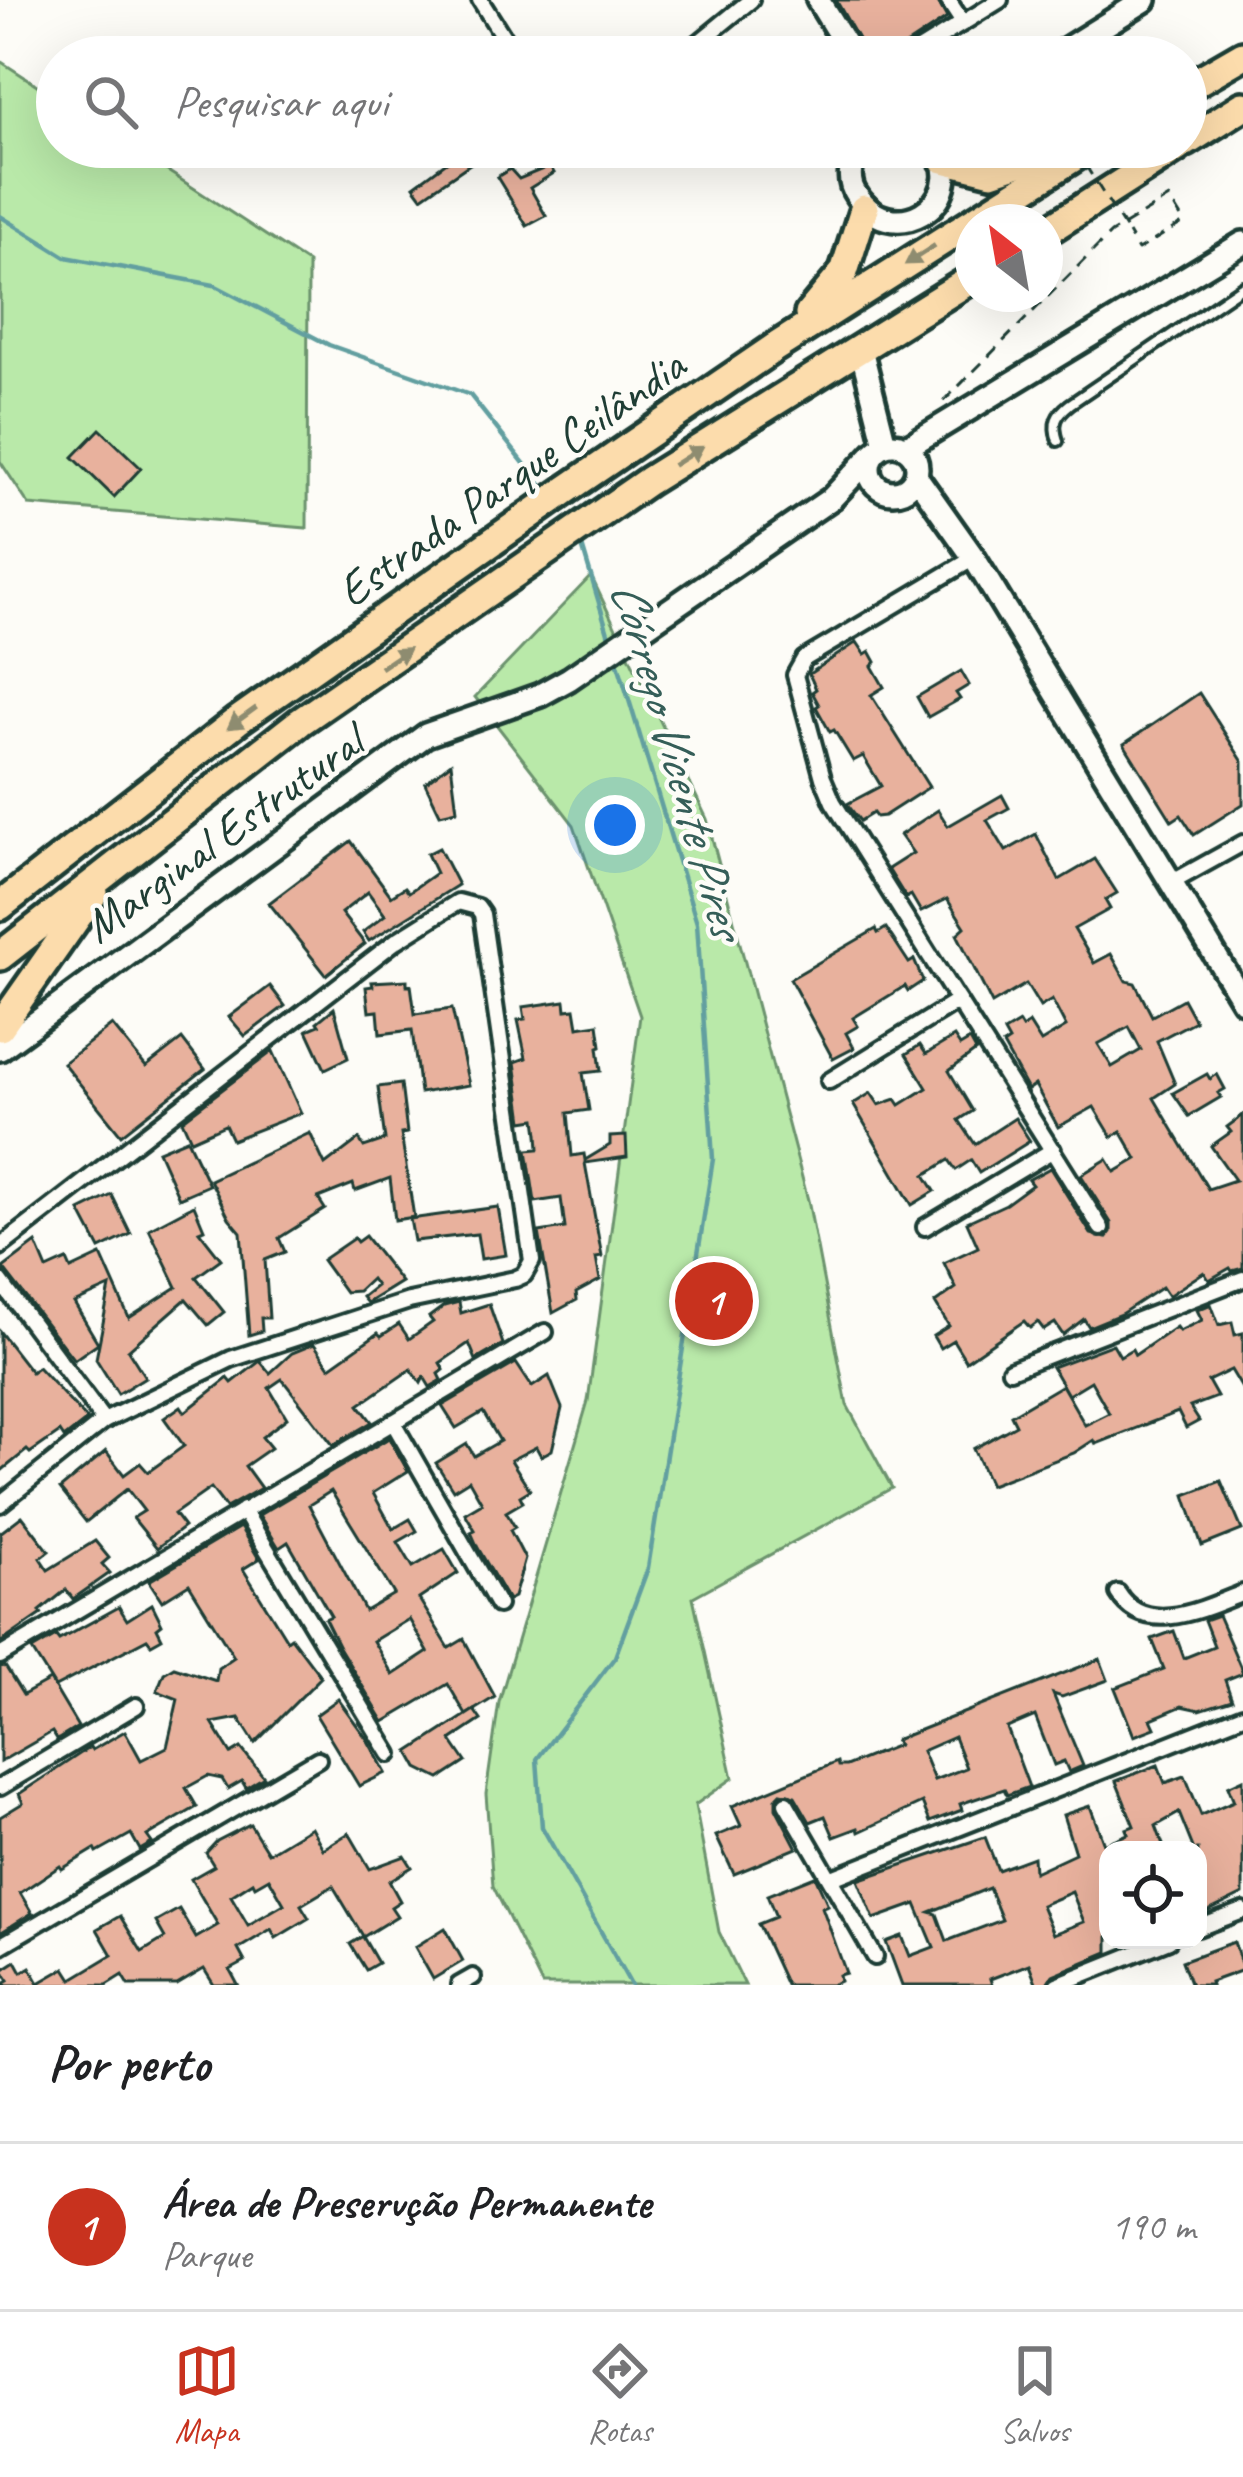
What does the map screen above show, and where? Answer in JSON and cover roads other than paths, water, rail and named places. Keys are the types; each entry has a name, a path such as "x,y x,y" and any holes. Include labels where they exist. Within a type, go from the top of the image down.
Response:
{"highway":[{"path":"1207,76 1243,55"},
{"path":"1207,129 1243,106"},
{"name":"Estrada Parque Ceilândia","path":"0,906 237,721 566,490 773,348 1057,168"},
{"path":"1063,220 1145,168"},
{"path":"773,348 838,283 865,209"},
{"name":"Estrada Parque Ceilândia","path":"0,956 300,722 648,481 955,289"},
{"path":"0,1027 110,870"}],"street":[{"path":"480,0 503,36"},
{"path":"707,36 751,0"},
{"path":"818,0 840,36"},
{"path":"949,0 963,23"},
{"path":"942,36 1000,0"},
{"path":"1088,36 1145,0"},
{"path":"852,168 850,182 865,209 893,221 923,214 942,190 941,168"},
{"name":"Marginal Estrutural","path":"0,1048 426,735 569,679 832,498 888,448 1243,243"},
{"path":"861,349 888,448"},
{"path":"888,448 916,458 916,476 974,558 1243,1001"},
{"path":"888,448 869,473 878,487 948,523"},
{"path":"832,498 893,492 916,476"},
{"path":"974,558 803,659 795,674 833,802 1101,1228"},
{"path":"1169,884 1243,843"},
{"path":"0,1247 396,941 458,902 477,907 482,914 532,1261 529,1269 515,1280 409,1301 231,1359 104,1421 0,1504"},
{"path":"829,1081 958,1001"},
{"path":"925,1227 1053,1150"},
{"path":"1010,1370 1243,1280"},
{"path":"0,1281 104,1421"},
{"path":"0,1656 545,1332"},
{"path":"393,1422 497,1605"},
{"path":"243,1510 391,1754"},
{"path":"1118,1593 1138,1614 1157,1617 1178,1615 1243,1593"},
{"path":"0,1786 136,1706"},
{"path":"832,1878 1243,1715"},
{"path":"0,1946 318,1759"},
{"path":"786,1802 875,1957"},
{"path":"1207,1924 1243,1910"},
{"path":"1057,1985 1147,1949"}],"lane":[{"path":"1058,441 1057,415 1070,404 1243,286"}],"waterway":[{"name":"Córrego Vicente Pires","path":"0,216 66,257 214,285 329,345 470,395 546,491"},
{"name":"Córrego Vicente Pires","path":"580,539 611,643"},
{"name":"Córrego Vicente Pires","path":"615,654 697,923 713,1159 648,1568 615,1657 537,1759 542,1827 631,1985"}],"place":[{"name":"Área de Preservção Permanente","path":"714,1301"}]}
